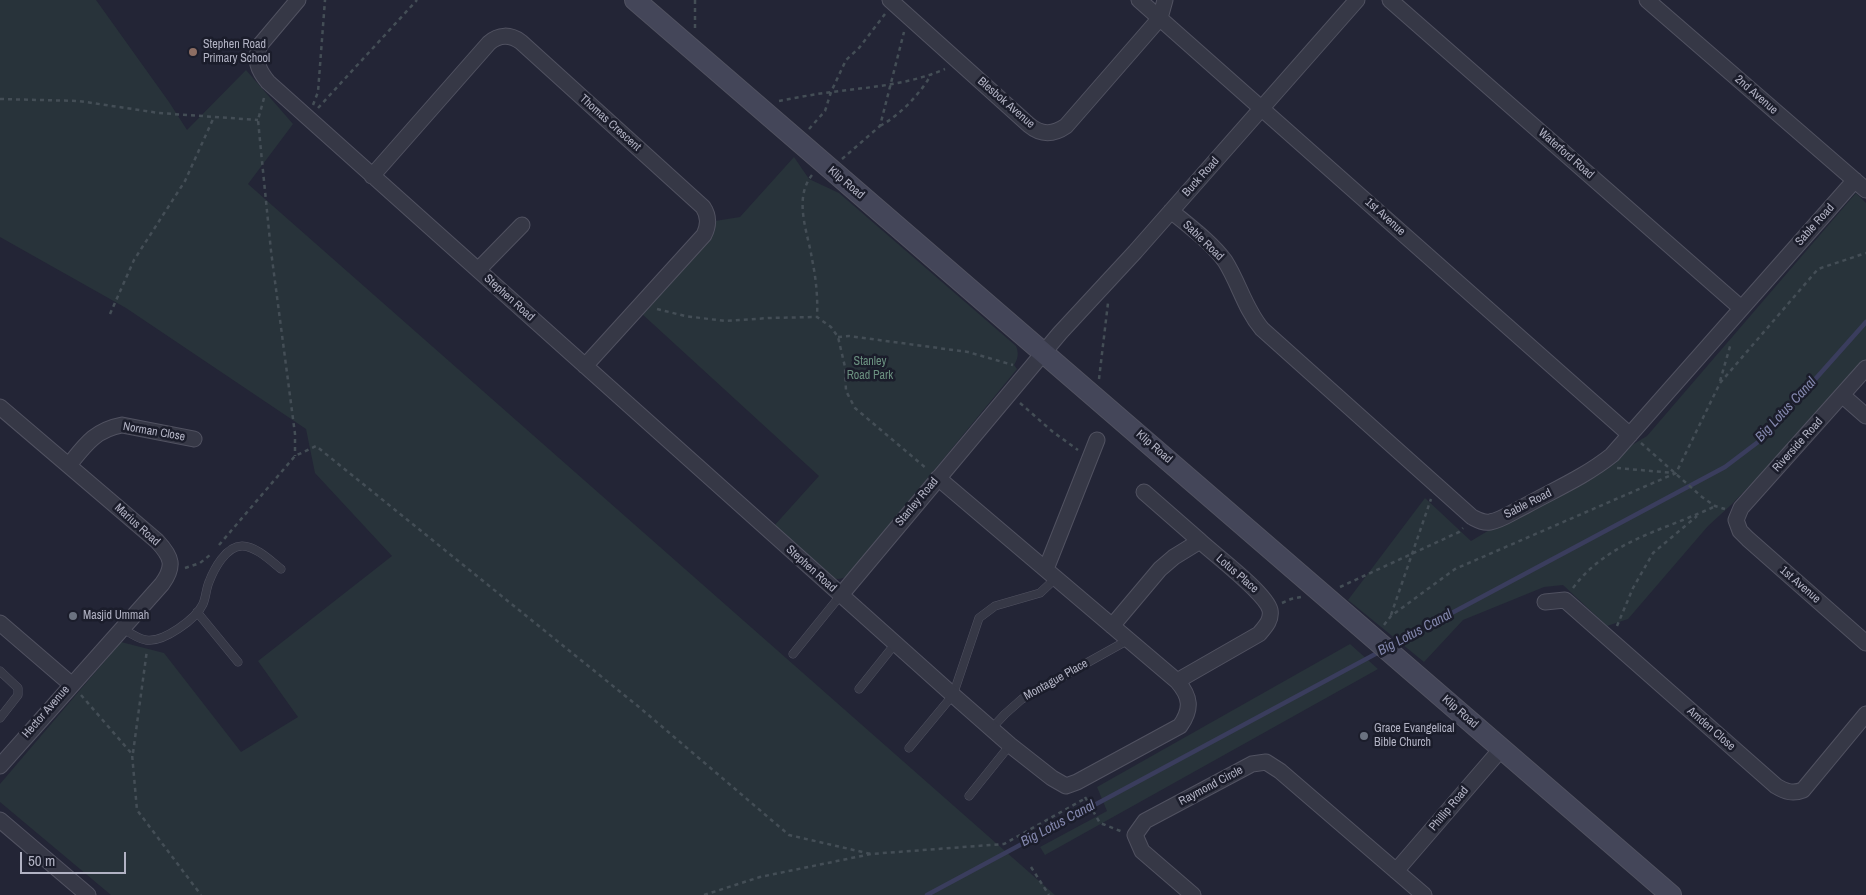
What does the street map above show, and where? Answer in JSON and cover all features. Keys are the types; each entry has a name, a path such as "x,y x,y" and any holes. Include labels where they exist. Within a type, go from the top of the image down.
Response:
{"street":[{"name":"Stephen Road","path":"298,0 260,45 257,53 258,69 268,82 840,596 1010,745 1052,778 1066,786 1077,782 1180,726 1187,716 1189,701 1183,688 1177,681 934,474"},
{"name":"Klip Road","path":"635,0 1672,895"},
{"name":"1st Avenue","path":"1139,0 1633,436"},
{"path":"1160,18 1165,0"},
{"name":"Buck Road","path":"1044,352 1357,0"},
{"name":"Waterford Road","path":"1390,0 1741,308"},
{"name":"2nd Avenue","path":"1647,0 1860,185"},
{"name":"Blesbok Avenue","path":"892,2 1035,130 1041,132 1055,132 1066,126 1160,18"},
{"name":"Thomas Crescent","path":"372,176 493,40 502,36 509,36 521,42 703,206 708,218 707,230 704,235 585,366"},
{"name":"Sable Road","path":"1171,211 1214,249 1224,261 1252,316 1262,329 1472,517 1481,522 1490,522 1502,518 1596,467 1633,436 1741,308 1860,185"},
{"path":"478,270 522,225"},
{"name":"Stanley Road","path":"840,596 934,474 1044,352"},
{"name":"Riverside Road","path":"1737,524 1736,516 1742,508 1866,368"},
{"path":"1842,395 1866,416"},
{"name":"Marius Road","path":"0,407 157,542 166,551 171,568"},
{"name":"Norman Close","path":"69,466 91,439 99,432 110,427 122,425 194,439"},
{"path":"1051,574 1097,440"},
{"name":"Lotus Place","path":"1144,492 1263,596 1270,609"},
{"name":"1st Avenue","path":"1737,524 1748,539 1866,643"},
{"path":"1112,626 1160,569 1174,557 1200,541"},
{"path":"72,685 162,584 171,568"},
{"path":"1545,602 1565,600"},
{"name":"Amden Close","path":"1565,600 1776,786 1786,792 1803,790 1866,714"},
{"path":"1177,681 1259,634 1270,618 1270,609"},
{"name":"Hector Avenue","path":"0,623 72,685 0,766"},
{"name":"Phillip Road","path":"1396,871 1502,748"},
{"name":"Raymond Circle","path":"1193,895 1142,851 1134,835 1145,820 1252,764 1266,762 1280,771 1424,895"},
{"path":"0,820 88,895"}],"lane":[{"path":"122,628 138,638 148,641 159,640 169,635 202,606 209,582 217,566 226,554 241,546 251,548 262,554 281,569"},
{"path":"909,748 953,695 979,618 995,606 1040,593 1051,574"},
{"name":"Stanley Road","path":"794,654 840,596"},
{"path":"197,612 238,662"},
{"name":"Montague Place","path":"991,729 1022,699 1128,640"},
{"path":"859,689 895,644"},
{"path":"0,671 18,688 18,695 0,718"},
{"path":"969,796 1010,745"}],"path":[{"path":"308,118 318,92 325,0"},
{"path":"308,118 417,0"},
{"path":"798,141 825,111 831,92 846,60 859,48 892,2"},
{"path":"880,126 908,16"},
{"path":"755,105 831,92 889,86 931,75 960,63"},
{"path":"830,169 880,126 892,119 924,86 931,75"},
{"path":"268,82 258,120 271,251 295,434 295,456"},
{"path":"0,99 79,101 159,114 258,120"},
{"path":"110,314 134,260 185,181 214,117"},
{"path":"810,178 804,193 803,206 804,224 812,258 817,318"},
{"path":"1098,399 1099,374 1109,298 1104,285"},
{"path":"650,307 685,316 725,321 769,318 817,318 831,327 838,337 846,367 846,391 855,408 934,474"},
{"path":"838,337 849,336 968,352 1018,367"},
{"path":"1720,383 1733,336"},
{"path":"1008,393 1089,459"},
{"path":"1633,436 1702,497 1714,506 1728,509"},
{"path":"216,548 295,456 316,446 639,707 789,835 871,854"},
{"path":"1596,467 1676,473"},
{"path":"1391,616 1436,485"},
{"path":"1565,600 1582,576 1602,559 1644,535 1714,506"},
{"path":"1610,639 1633,588 1653,553 1698,514"},
{"path":"1270,609 1291,599 1323,594 1412,555 1459,532 1472,517"},
{"path":"171,568 185,568 200,563 210,555"},
{"path":"148,641 132,754 137,810 201,895"},
{"path":"72,685 132,754"},
{"path":"704,895 760,877 871,854 1004,844 1086,798 1100,823 1127,833"},
{"path":"1031,867 1049,895"}],"green space":[{"path":"0,0 96,0 187,130 246,70 293,124 248,184 1055,895 111,895 0,802 0,784 121,642 164,653 241,752 298,717 258,661 392,556 315,473 306,429 126,308 0,237"},
{"name":"Stanley Road Park","path":"794,157 809,179 839,193 1016,346 1018,351 1014,365 1017,369 850,573 846,577 839,579 832,578 773,527 819,476 641,313 715,221 740,217"},
{"path":"1856,193 1866,203 1866,365 1732,504 1708,526 1628,619 1607,626 1563,585 1544,587 1463,620 1424,662 1348,600 1425,498 1471,541 1647,436"},
{"path":"1350,644 1378,669 1045,855 1040,847 1107,811 1097,787"}],"waterway":[{"name":"Big Lotus Canal","path":"1390,646 1725,467 1762,439 1866,322"},
{"name":"Big Lotus Canal","path":"927,895 1381,651"}],"place":[{"name":"Stephen Road Primary School","path":"193,52"},
{"name":"Masjid Ummah","path":"73,616"},
{"name":"Grace Evangelical Bible Church","path":"1364,736"}]}
